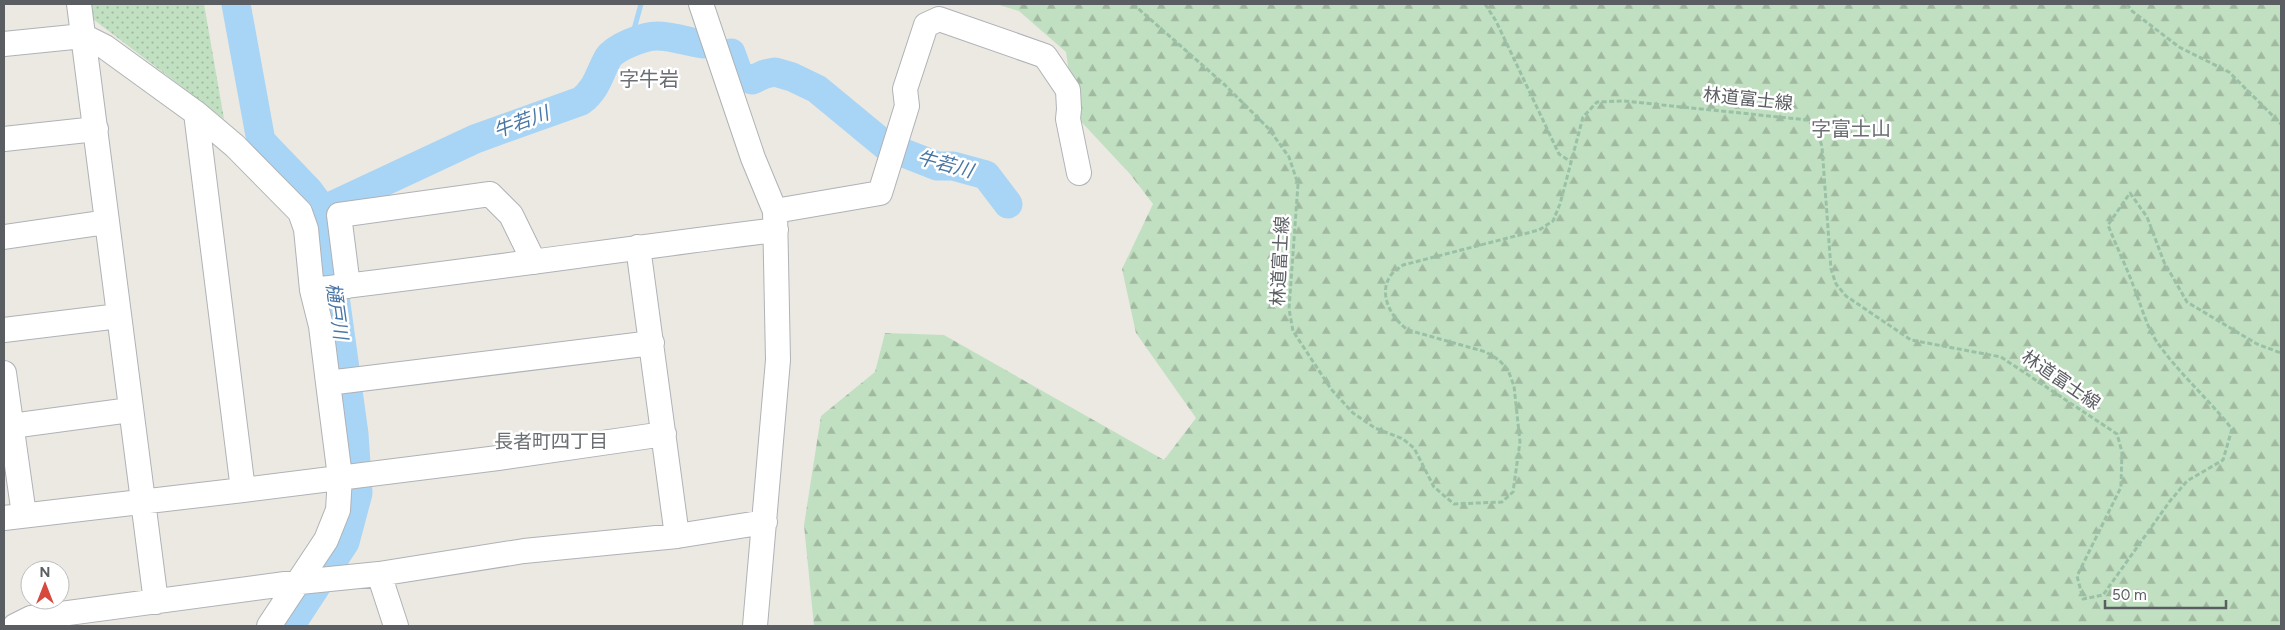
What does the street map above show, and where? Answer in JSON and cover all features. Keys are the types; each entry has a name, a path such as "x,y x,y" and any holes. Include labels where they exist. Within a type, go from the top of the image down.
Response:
{"street":[{"path":"79,4 156,602"},
{"path":"702,4 775,221 778,360 755,626"},
{"path":"312,290 638,247 775,221 880,194 907,106 905,89 926,25 939,18 1045,56 1068,90 1068,119 1079,173"},
{"path":"4,44 83,36 124,60 196,113 235,146 300,212 306,229 312,290 321,326 340,477 338,510 326,540 300,582 269,626"},
{"path":"196,113 243,490"},
{"path":"4,139 96,128"},
{"path":"346,286 338,215 490,194 511,215 534,262"},
{"path":"4,237 107,222"},
{"path":"638,247 677,536"},
{"path":"4,330 119,316"},
{"path":"328,384 652,343"},
{"path":"4,374 14,516 243,490 664,434"},
{"path":"7,426 130,410"},
{"path":"15,626 31,618 300,582 379,574 524,552 677,536 765,522"},
{"path":"379,574 396,626"}],"path":[{"name":"林道富士線","path":"1133,4 1225,85 1268,129 1289,157 1298,184 1289,309 1293,331 1330,389 1353,413 1375,428 1403,439 1414,448 1434,487 1454,504 1502,502 1513,492 1520,442 1514,386 1508,370 1499,360 1486,352 1408,330 1398,323 1385,296 1390,276 1403,265 1539,230 1553,221 1560,204 1583,117 1598,102 1624,101 1808,120 1818,131 1822,147 1831,269 1836,284 1846,296 1911,340 2001,357 2117,434 2122,452 2121,487 2077,576 2083,599 2103,595 2170,501 2187,481 2223,460 2232,429 2214,406 2187,380 2155,338 2146,322 2136,291 2108,225 2130,193 2147,217 2164,262 2187,302 2257,344 2281,353"},
{"path":"1485,4 1496,21 1559,154 1571,162"},
{"path":"2127,4 2132,11 2179,47 2229,72 2281,124"}],"green space":[{"path":"88,4 204,4 224,119 89,16"},
{"path":"996,4 2281,4 2281,626 814,626 804,525 821,416 875,372 885,333 944,335 1164,460 1196,418 1136,333 1122,269 1153,204 1130,174 1075,115 1066,52 1019,11"}],"waterway":[{"name":"樋戸川","path":"236,4 261,141 309,191 323,210 354,434 358,493 345,542 290,626"},
{"path":"630,44 641,4"},
{"name":"牛若川","path":"323,210 475,139 581,101 591,91 608,58 617,50 630,43 657,36 703,44"},
{"name":"牛若川","path":"731,53 739,75 752,80 775,72 792,77 817,89 886,146 937,166 953,166 986,175 1008,204"}],"district":[{"name":"字牛岩","path":"649,79"},
{"name":"字富士山","path":"1851,129"},
{"name":"長者町四丁目","path":"551,441"}]}
